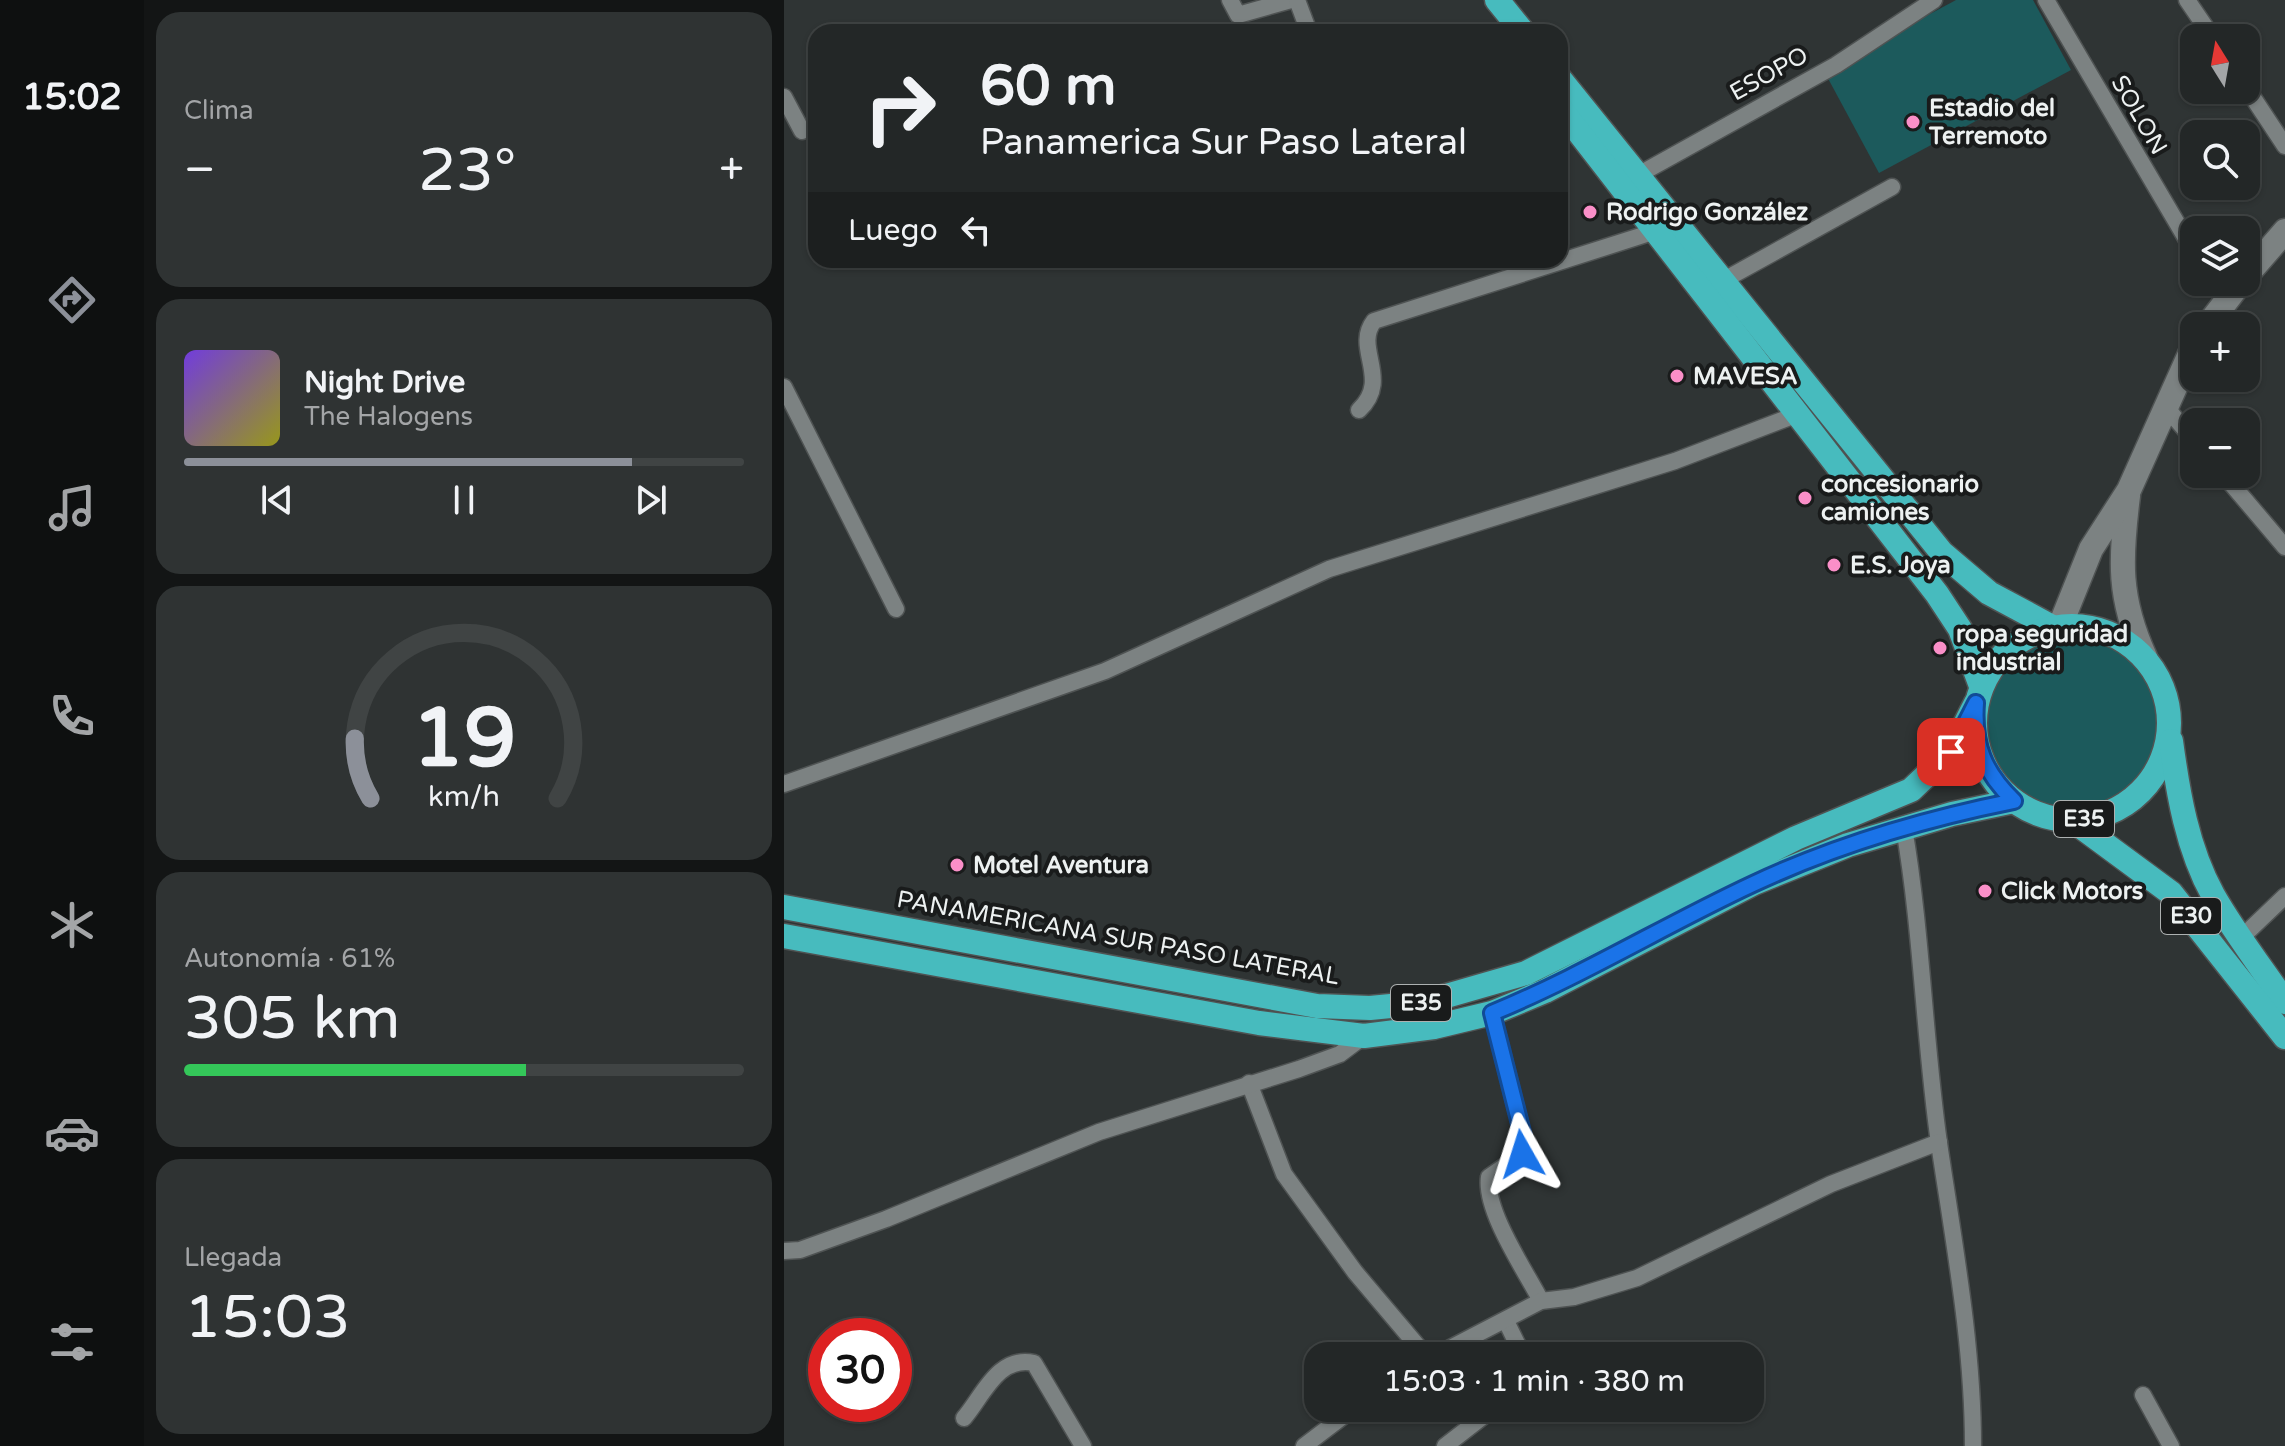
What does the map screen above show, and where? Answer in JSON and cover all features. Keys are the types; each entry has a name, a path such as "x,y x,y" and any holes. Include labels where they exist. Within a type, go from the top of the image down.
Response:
{"highway":[{"path":"1476,0 1495,24"},
{"path":"1497,0 1516,24"},
{"name":"E35","path":"1568,89 1942,553 1989,593 2057,627"},
{"name":"E35","path":"1568,118 1951,613 1978,695"},
{"name":"E35","path":"2083,626 2106,631 2127,642 2145,657 2166,693 2170,734 2155,774 2126,804 2100,816 2072,820 2051,818 2014,801 1994,782 1980,758 1974,731 1978,695 1995,663 2013,645 2057,627 2083,626"},
{"name":"PANAMERICANA SUR PASO LATERAL","path":"784,907 1317,1006 1370,1008 1422,1003 1526,973 1796,838 1911,790 1951,752 1978,695"},
{"name":"E30","path":"2170,734 2179,797 2201,870 2241,938 2285,1002"},
{"name":"E35","path":"784,936 1259,1023 1364,1036 1434,1027 1492,1013 1545,991 1754,883 1848,845 2014,801"},
{"name":"E30","path":"2072,820 2171,893 2285,1037"}],"main road":[{"path":"2260,260 2285,231"},
{"path":"2057,627 2091,549 2129,490 2180,373"},
{"path":"2129,490 2121,578 2129,622 2145,657"}],"street":[{"path":"1230,0 1238,15 1294,0 1305,24"},
{"name":"SOLON","path":"2046,0 2154,191 2180,231"},
{"path":"2187,0 2203,24"},
{"name":"ESOPO","path":"1638,175 1836,65 1922,2"},
{"path":"784,97 802,131"},
{"path":"2257,104 2285,146"},
{"path":"1724,280 1892,187"},
{"path":"1568,259 1656,231"},
{"path":"1359,410 1368,402 1375,382 1367,338 1374,321 1540,268"},
{"path":"784,387 896,609"},
{"path":"2164,405 2180,424"},
{"path":"784,784 1105,671 1329,569 1675,461 1798,414"},
{"path":"2235,488 2285,547"},
{"path":"1904,828 1917,903 1939,1142 1966,1322 1973,1385 1973,1446"},
{"path":"2241,938 2285,896"},
{"path":"1492,1013 1524,1140 1522,1154 1489,1177 1487,1189 1492,1206 1541,1301"},
{"path":"784,1251 800,1250 872,1225 1099,1132 1340,1054 1364,1036"},
{"path":"1249,1083 1284,1174 1355,1272 1414,1342"},
{"path":"1463,1342 1541,1301 1574,1297 1637,1278 1831,1184 1939,1142"},
{"path":"1506,1321 1516,1342"},
{"path":"964,1418 1001,1370 1026,1361 1034,1363 1083,1446"},
{"path":"2143,1395 2171,1446"},
{"path":"1304,1446 1336,1422"},
{"path":"1445,1446 1476,1422"}],"shaded area":[{"name":"Estadio del Terremoto","path":"1956,0 2033,0 2071,70 1879,173 1824,71"},
{"path":"2073,637 2106,643 2134,662 2153,690 2159,723 2153,756 2134,784 2106,803 2073,809 2040,803 2012,784 1993,756 1987,723 1993,690 2012,662 2040,643"}],"place":[{"name":"Estadio del Terremoto","path":"1913,122"},
{"name":"Rodrigo González","path":"1590,212"},
{"name":"MAVESA","path":"1677,376"},
{"name":"concesionario camiones","path":"1805,498"},
{"name":"E.S. Joya","path":"1834,565"},
{"name":"ropa seguridad industrial","path":"1940,648"},
{"name":"Motel Aventura","path":"957,865"},
{"name":"Click Motors","path":"1985,891"}],"route":[{"path":"1522,1154 1524,1140 1492,1013 1545,991 1754,883 1848,845 1952,814 2014,801 1994,782 1980,758 1974,731 1976,703 1951,752"}]}
